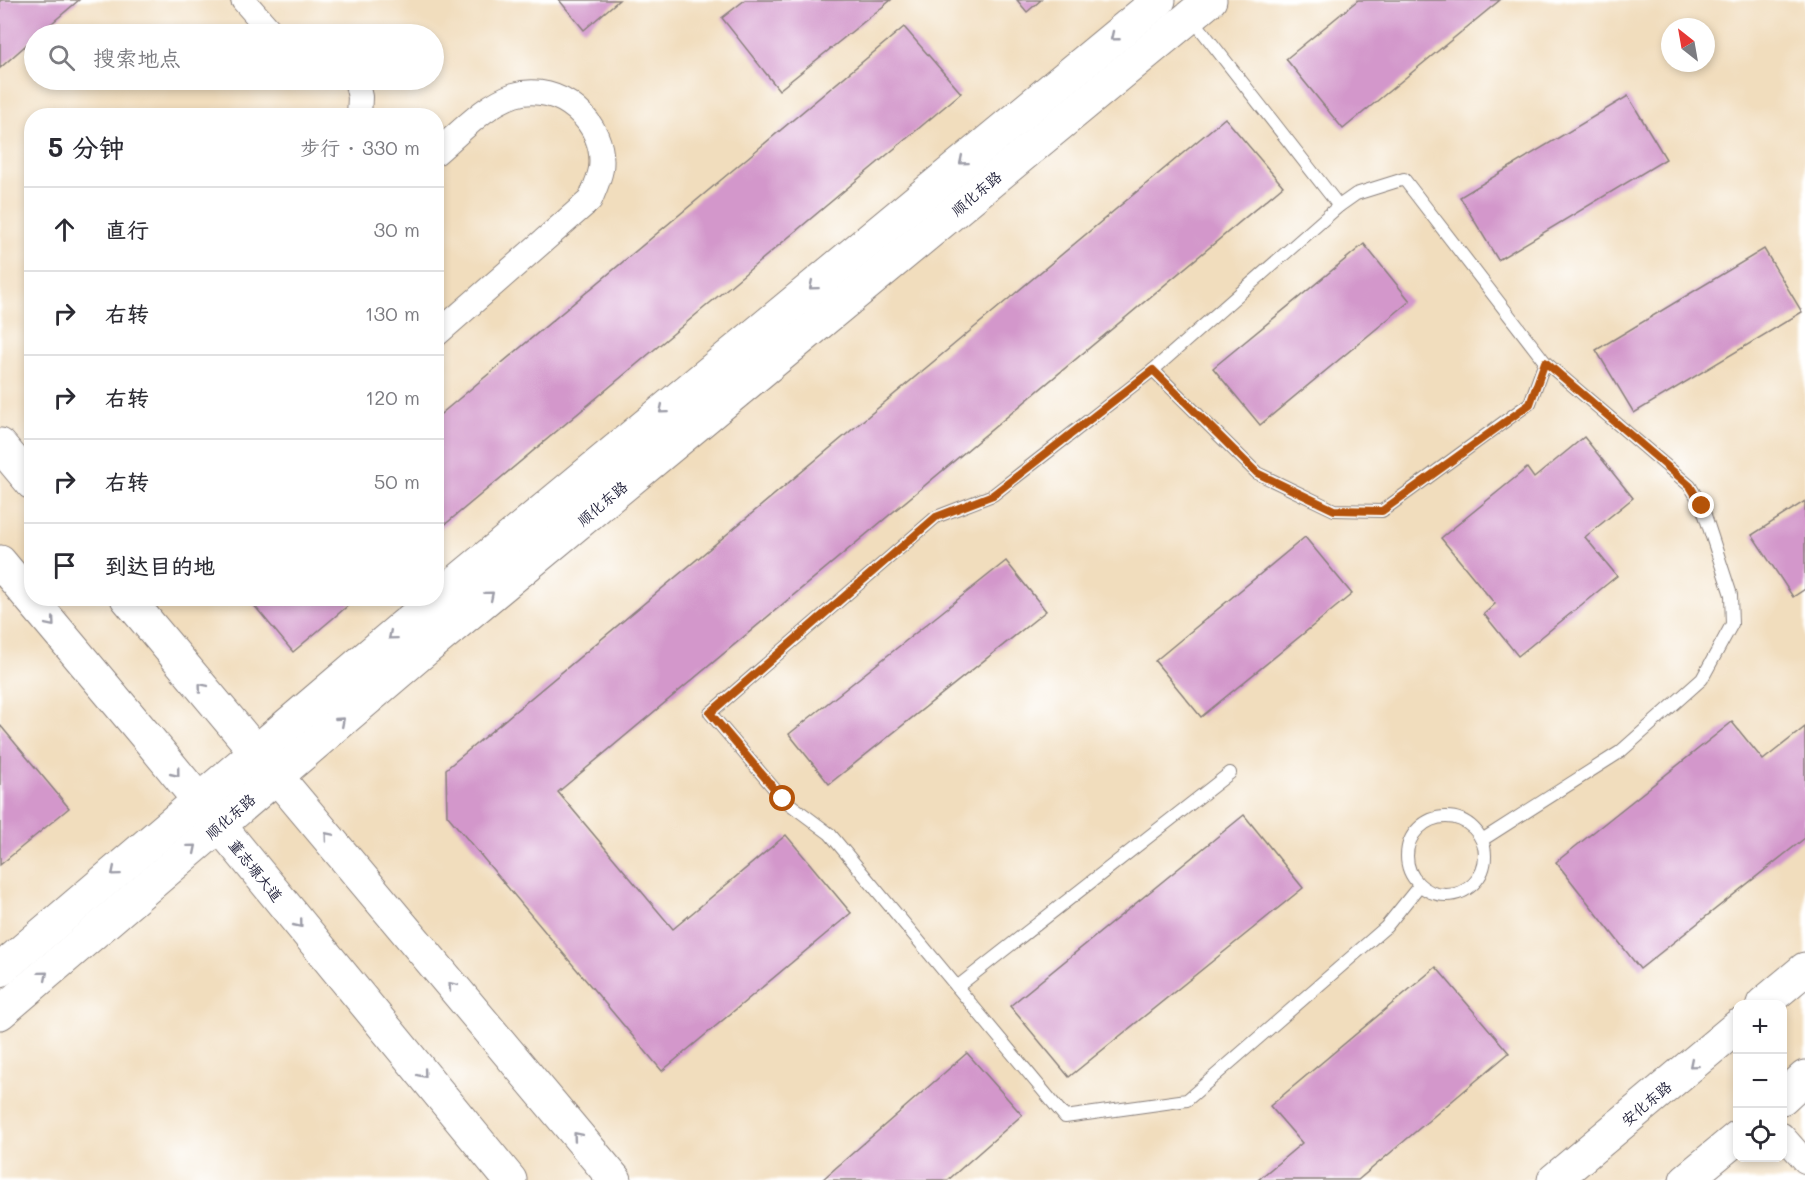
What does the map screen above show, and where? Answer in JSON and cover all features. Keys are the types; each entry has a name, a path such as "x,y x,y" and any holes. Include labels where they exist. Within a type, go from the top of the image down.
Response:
{"street":[{"path":"243,0 264,24"},
{"path":"444,592 1159,0"},
{"name":"顺化东路","path":"0,1013 420,654 1200,8"},
{"path":"358,90 359,108"},
{"path":"444,147 502,100 517,94 534,93 550,95 566,101 579,111 590,124 601,153 601,170 590,200 444,328"},
{"path":"0,445 24,474"},
{"name":"董志塬大道","path":"0,562 24,591"},
{"name":"董志塬大道","path":"37,606 510,1180"},
{"path":"135,606 615,1180"},
{"path":"0,970 427,606"},
{"path":"1769,1000 1805,969"},
{"name":"安化东路","path":"1554,1180 1733,1029"},
{"path":"1787,1093 1805,1077"},
{"path":"1686,1180 1733,1140"},
{"path":"1787,1141 1805,1161"}],"lane":[{"path":"1200,8 1339,206"},
{"path":"1419,886 1386,927 1187,1100 1065,1117 830,834 783,799 710,713 936,517 993,495 1153,370 1339,206 1356,194 1404,179 1545,362 1690,486 1702,506 1731,596 1732,624 1702,678 1620,752 1482,840"},
{"path":"1153,370 1257,473 1334,510 1382,511 1530,404 1545,362"},
{"path":"957,987 1230,773"},
{"path":"1441,817 1453,817 1470,825 1482,840 1485,853 1484,866 1478,878 1469,888 1457,894 1431,893 1419,886 1411,876 1407,863 1408,844 1418,827 1429,820 1441,817"}],"building":[{"path":"0,0 79,0 51,24 24,24 24,47 0,68"},
{"path":"559,0 619,0 584,30"},
{"path":"745,0 891,0 779,90 722,18"},
{"path":"1017,0 1041,0 1027,12"},
{"path":"1358,0 1500,0 1343,129 1286,59"},
{"path":"904,27 961,93 444,525 444,411"},
{"path":"1628,96 1666,159 1498,260 1460,197"},
{"path":"1225,118 1283,186 558,792 673,929 786,835 851,913 662,1071 447,815 446,769"},
{"path":"1364,244 1410,301 1260,425 1213,368"},
{"path":"1764,249 1802,312 1634,413 1596,350"},
{"path":"1584,437 1633,498 1585,537 1617,576 1518,656 1484,614 1495,604 1441,538 1527,468 1534,478"},
{"path":"1805,501 1805,589 1793,597 1752,535"},
{"path":"1305,537 1352,594 1201,717 1155,661"},
{"path":"1006,561 1046,611 829,784 789,734"},
{"path":"255,606 348,606 293,652"},
{"path":"1732,722 1763,760 1805,727 1805,838 1640,969 1556,862"},
{"path":"0,725 69,808 0,865"},
{"path":"1244,815 1303,888 1069,1077 1010,1006"},
{"path":"1436,967 1509,1053 1358,1180 1258,1180 1302,1143 1270,1106"},
{"path":"967,1053 1022,1115 948,1180 822,1180"}],"route":[{"path":"783,799 710,713 936,517 993,495 1153,370 1257,473 1334,510 1382,511 1530,404 1545,362 1690,486 1702,506"}]}
